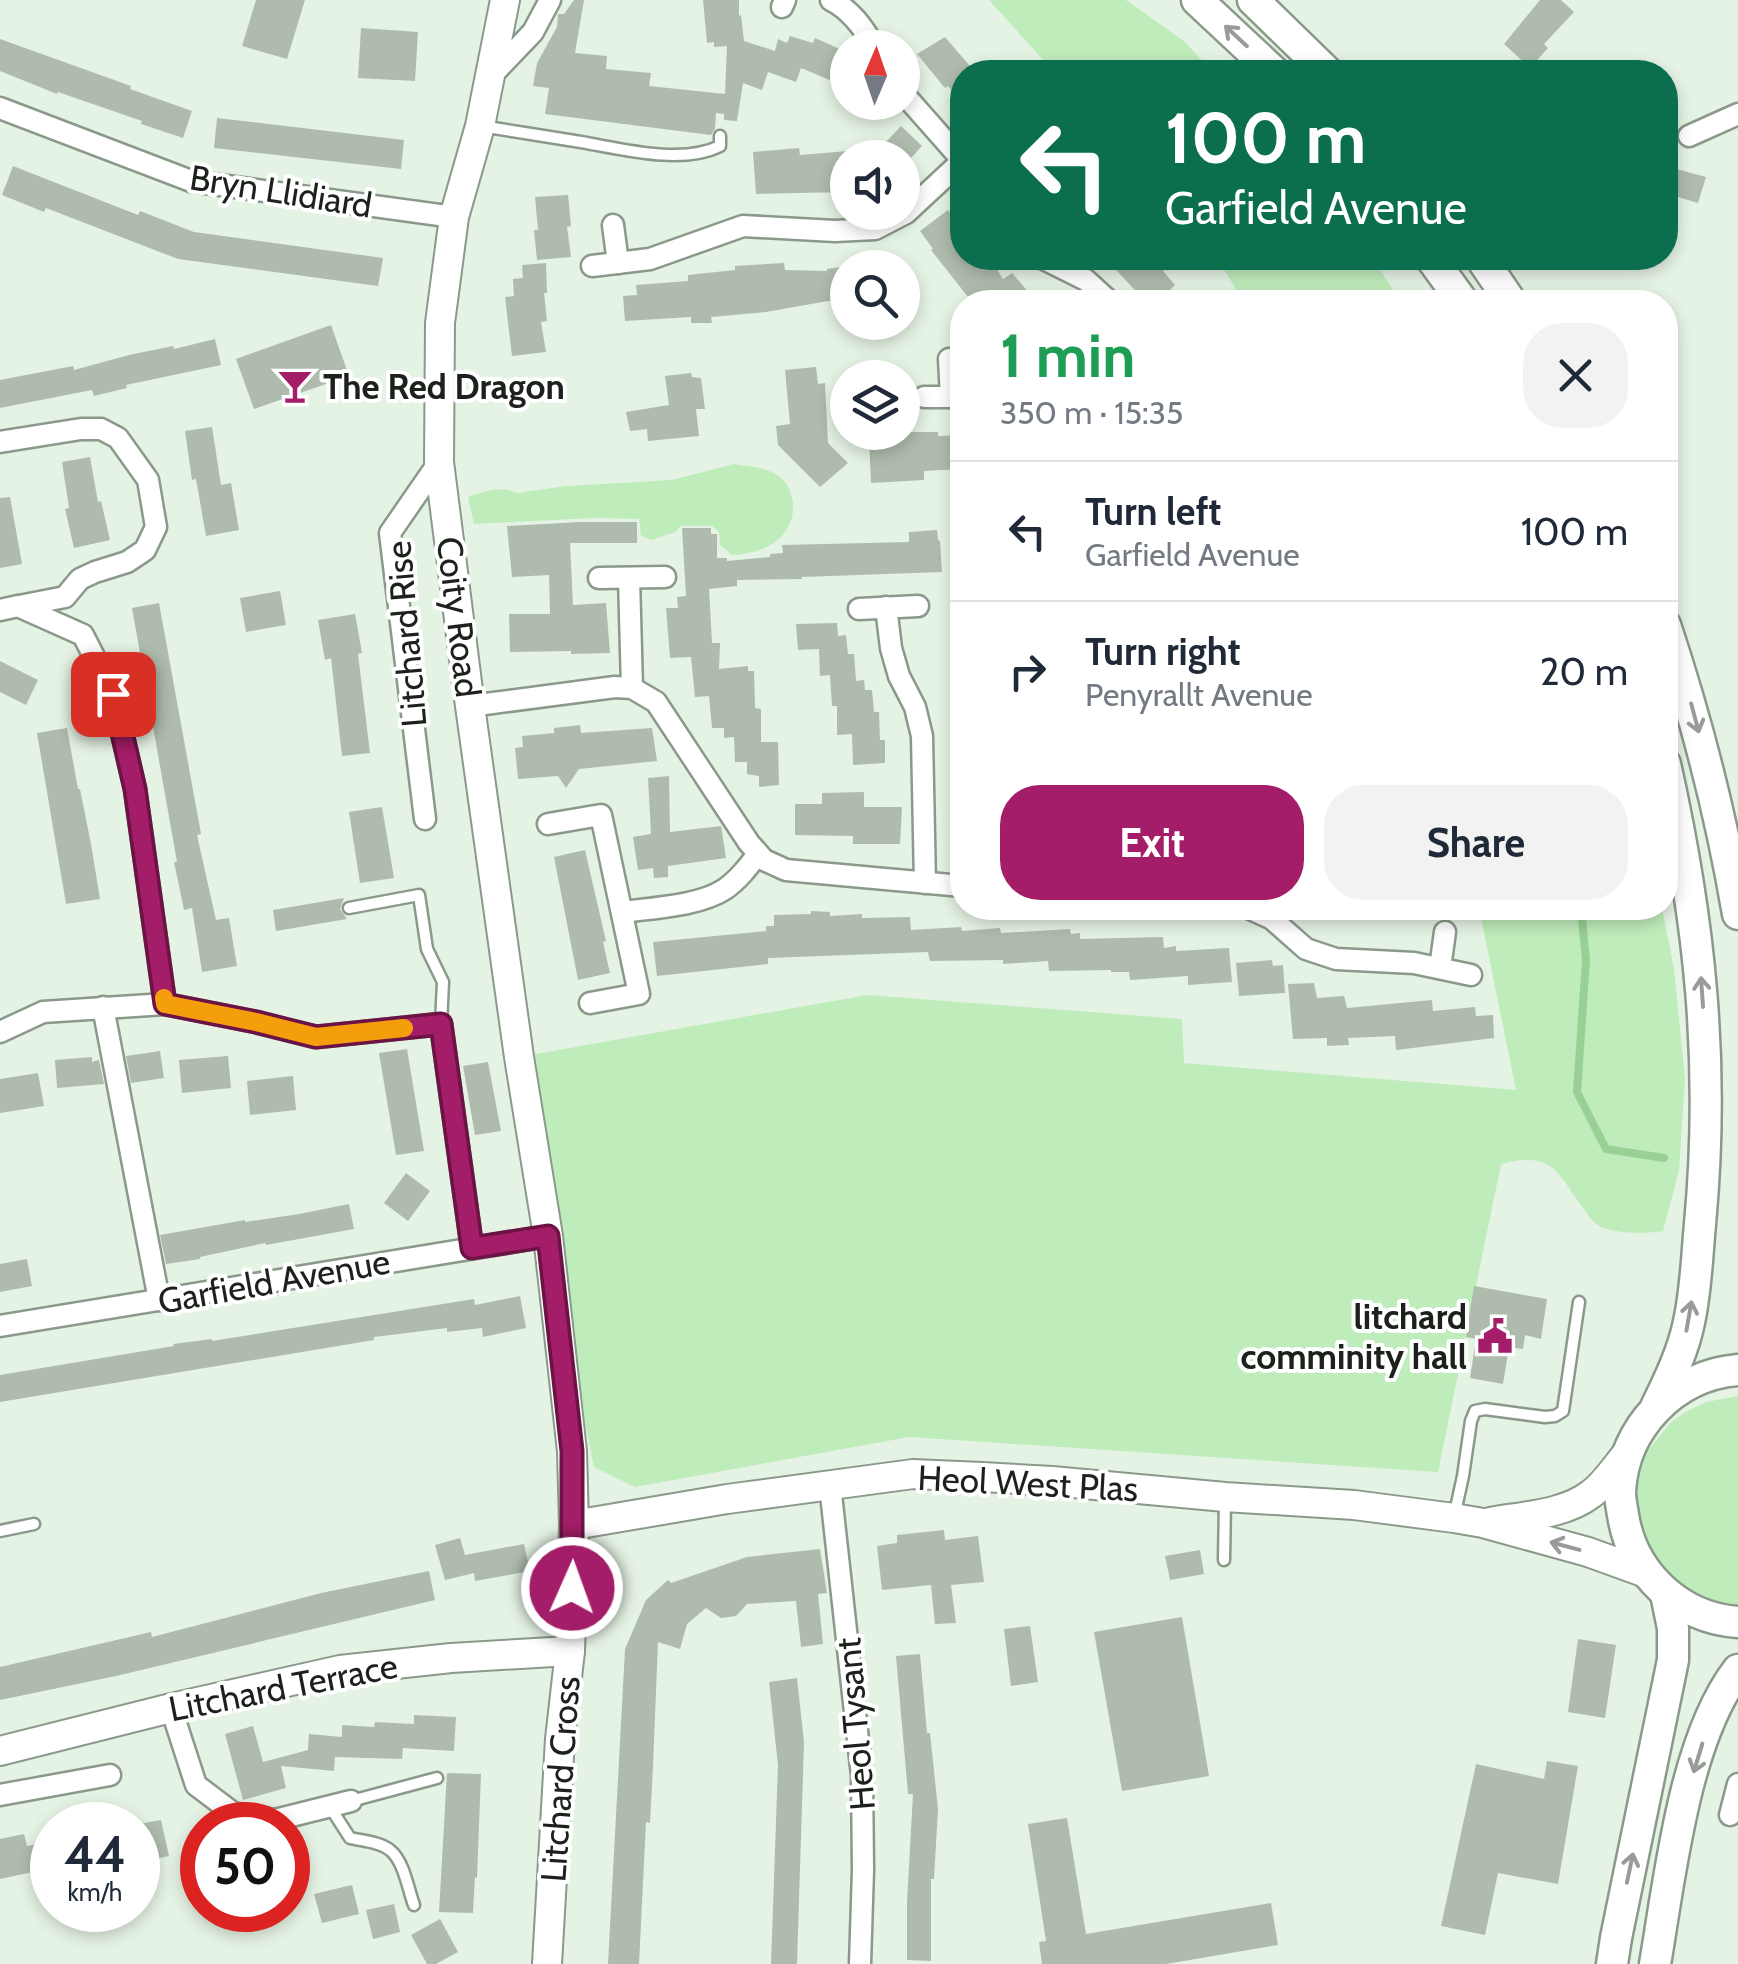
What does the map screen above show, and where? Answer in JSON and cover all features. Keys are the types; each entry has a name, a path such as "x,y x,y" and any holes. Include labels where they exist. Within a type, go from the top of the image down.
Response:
{"main road":[{"name":"Coity Road","path":"505,0 480,126 454,217 440,323 439,462 519,1057 548,1236"},
{"path":"1197,0 1261,60"},
{"path":"1253,0 1315,60"},
{"path":"1678,664 1725,835 1738,914"},
{"path":"1612,1964 1673,1660 1673,1628 1656,1584 1626,1536 1620,1493 1628,1452 1656,1407 1690,1322 1706,1166 1707,1090 1700,966 1678,827"},
{"name":"Litchard Cross","path":"547,1964 560,1740 570,1651 574,1525 569,1417 548,1236"},
{"path":"1656,1407 1700,1378 1738,1370"},
{"name":"Heol West Plas","path":"1484,1523 1557,1510 1579,1501 1593,1493 1628,1452"},
{"name":"Heol West Plas","path":"574,1525 913,1474 1052,1481 1354,1504 1484,1523 1588,1552 1656,1584"},
{"path":"1656,1584 1692,1611 1738,1622"},
{"name":"Litchard Terrace","path":"0,1751 340,1670 570,1651"},
{"path":"1655,1964 1682,1811 1699,1750 1712,1716 1738,1670"}],"street":[{"path":"489,78 533,32 550,0"},
{"path":"831,0 866,30"},
{"name":"Bryn Llidiard","path":"0,108 191,181 454,217"},
{"path":"920,112 950,146"},
{"path":"1689,136 1738,114"},
{"path":"592,266 650,259 743,226 875,229 906,213 950,171"},
{"path":"613,225 618,263"},
{"path":"1066,270 1097,290"},
{"path":"949,360 950,365"},
{"path":"924,397 950,397"},
{"path":"0,442 102,429 118,438 148,480 156,527 145,550 128,562 80,579 65,597 9,608"},
{"name":"Litchard Rise","path":"425,819 390,533 439,462"},
{"path":"599,578 665,578"},
{"path":"629,578 632,688"},
{"path":"859,609 918,606"},
{"path":"9,608 84,635 113,694 135,789 165,1004"},
{"path":"886,608 891,648 922,736 925,883"},
{"path":"470,706 616,686 632,688 656,702 748,843 764,860 786,870 950,885"},
{"path":"548,824 601,815 639,994 590,1003"},
{"path":"622,912 692,902 722,892 758,854"},
{"path":"1273,920 1306,949 1336,959 1414,962 1471,975"},
{"path":"1440,968 1445,932"},
{"path":"0,1032 42,1012 165,1004 316,1037 441,1024 472,1248"},
{"path":"102,1008 160,1300"},
{"name":"Garfield Avenue","path":"0,1326 548,1236"},
{"name":"Heol Tysant","path":"830,1486 862,1776 860,1964"},
{"path":"171,1708 196,1785 234,1812 274,1820 351,1800"},
{"path":"0,1795 110,1775"}],"lane":[{"path":"480,126 664,154 709,152 720,146 720,136"},
{"path":"349,908 419,895 427,949 443,982 441,1024"},
{"path":"1454,1518 1475,1411 1484,1408 1545,1417 1563,1411 1579,1302"},
{"path":"1224,1497 1224,1560"},
{"path":"0,1531 34,1524"},
{"path":"351,1800 437,1778"},
{"path":"329,1806 350,1838 392,1851 414,1904"}],"green space":[{"path":"989,0 1126,0 1185,42 1202,60 1043,60"},
{"path":"1224,270 1380,270 1393,290 1237,290"},
{"path":"734,464 775,474 788,486 793,501 792,517 782,535 765,548 744,554 732,555 720,545 719,532 712,526 680,526 676,532 651,540 641,536 639,519 474,524 468,497 499,489 517,493 672,480"},
{"path":"1481,920 1664,920 1674,969 1685,1078 1679,1171 1663,1231 1630,1233 1605,1229 1588,1215 1559,1174 1543,1162 1501,1164 1438,1472 909,1437 635,1487 594,1467 548,1236 519,1057 867,995 1182,1019 1184,1063 1516,1090"},
{"path":"1738,1396 1738,1612 1717,1609 1667,1582 1637,1531 1634,1492 1646,1453 1671,1422 1706,1402"}],"building":[{"path":"256,0 305,0 287,59 242,46"},
{"path":"574,0 584,0 575,53 607,56 606,69 651,73 649,86 725,94 727,46 707,43 703,0 739,0 744,41 775,51 778,39 787,43 790,36 813,43 815,38 830,45 830,80 801,68 796,82 768,72 762,90 743,83 737,121 724,120 724,114 716,113 711,135 545,114 549,88 533,86 537,63 557,27 558,14 564,14"},
{"path":"1540,0 1561,0 1574,12 1544,44 1548,48 1537,60 1521,60 1504,44"},
{"path":"361,28 418,32 415,81 358,78"},
{"path":"945,37 965,60 950,60 950,89 945,88 920,58 920,52"},
{"path":"0,39 192,111 183,138 0,71"},
{"path":"217,118 404,140 401,169 214,148"},
{"path":"901,126 916,140 888,140"},
{"path":"799,148 800,155 830,152 830,192 756,194 753,152"},
{"path":"13,166 138,215 140,211 194,232 383,258 378,286 178,259 2,195"},
{"path":"1678,169 1706,177 1698,203 1678,197"},
{"path":"568,195 571,257 537,260 535,197"},
{"path":"948,210 950,270 997,270 1003,279 1012,273 1027,290 963,290 920,231"},
{"path":"546,263 547,321 541,322 546,352 512,356 505,297 514,296 513,279 523,278 522,265"},
{"path":"784,263 785,270 830,269 830,301 711,317 712,323 691,323 691,317 625,321 623,296 637,295 636,285 688,281 688,275 735,270 735,266"},
{"path":"1116,270 1164,270 1175,285 1170,290 1135,290"},
{"path":"331,325 349,376 254,409 236,359"},
{"path":"215,339 221,365 126,385 127,388 94,396 92,390 0,408 0,380 73,366 74,370"},
{"path":"816,367 818,384 825,383 830,450 848,463 820,487 778,445 776,426 790,424 785,370"},
{"path":"691,373 692,377 701,378 705,409 696,409 699,436 648,441 647,429 630,431 626,412 669,405 665,376"},
{"path":"212,427 221,485 231,483 239,530 206,536 185,431"},
{"path":"920,432 950,436 950,470 924,471 924,480 871,483 870,450 920,450"},
{"path":"90,457 110,540 74,548 65,509 69,508 62,462"},
{"path":"10,497 22,564 0,568 0,498"},
{"path":"637,522 637,543 570,543 573,605 606,603 610,653 510,652 509,614 550,614 549,575 512,577 507,526"},
{"path":"682,528 711,528 711,534 717,534 717,558 727,561 770,557 783,553 782,545 909,542 909,532 937,530 942,572 737,580 737,586 709,589 712,643 720,643 719,669 748,666 748,671 754,671 755,708 761,709 761,742 778,742 779,785 759,787 759,776 747,774 747,762 735,762 734,737 724,738 724,728 712,728 709,696 695,697 691,657 670,658 666,608 678,608 677,597 686,596"},
{"path":"280,591 286,625 246,632 240,598"},
{"path":"159,603 201,834 197,835 216,920 229,918 237,966 202,972 192,908 184,910 174,862 132,608"},
{"path":"355,614 370,753 342,756 331,658 325,660 318,620"},
{"path":"837,623 838,636 846,635 848,654 854,654 856,681 864,680 865,690 872,690 874,712 879,712 880,740 885,740 885,763 853,765 852,734 837,735 837,706 832,706 830,675 820,676 819,649 798,650 796,624"},
{"path":"0,661 38,680 26,705 0,692"},
{"path":"580,725 581,733 652,728 657,761 579,769 566,788 558,776 518,779 515,748 523,747 522,736 554,733 554,728"},
{"path":"67,728 100,899 66,904 37,733"},
{"path":"669,776 670,832 721,826 726,858 668,866 668,877 654,878 653,868 638,870 633,837 651,834 648,778"},
{"path":"864,792 864,807 902,807 900,844 853,844 853,836 795,835 795,804 822,804 822,793"},
{"path":"382,807 394,878 360,883 349,812"},
{"path":"585,850 610,973 578,980 554,857"},
{"path":"344,898 340,909 347,919 276,931 273,910"},
{"path":"830,912 830,916 862,914 862,918 910,917 911,930 1000,928 1001,933 1070,929 1071,934 1080,933 1080,939 1163,937 1164,948 1176,946 1176,951 1229,948 1232,982 1188,985 1188,976 1130,980 1129,972 1111,970 1049,971 1048,961 930,961 928,952 768,958 768,964 657,976 653,942 766,931 766,926 774,926 774,915"},
{"path":"1272,960 1273,966 1283,965 1285,993 1239,996 1236,963"},
{"path":"1314,983 1317,998 1344,996 1347,1008 1432,1000 1433,1011 1475,1007 1476,1016 1493,1015 1494,1038 1396,1050 1395,1036 1348,1038 1349,1045 1327,1046 1327,1038 1293,1039 1288,984"},
{"path":"407,1049 424,1151 396,1155 379,1053"},
{"path":"160,1051 164,1078 131,1083 126,1056"},
{"path":"228,1056 231,1088 182,1093 179,1060"},
{"path":"92,1057 92,1062 99,1060 104,1084 57,1088 55,1060"},
{"path":"488,1062 501,1131 475,1135 463,1066"},
{"path":"38,1073 44,1106 0,1113 0,1079"},
{"path":"293,1076 296,1110 250,1115 247,1081"},
{"path":"406,1173 430,1191 408,1221 384,1203"},
{"path":"349,1204 354,1229 166,1264 160,1235"},
{"path":"27,1259 32,1286 0,1292 0,1264"},
{"name":"litchard comminity hall","path":"1474,1286 1547,1299 1541,1339 1525,1335 1523,1349 1509,1347 1503,1384 1470,1378 1476,1339 1466,1337"},
{"path":"520,1296 526,1328 483,1337 482,1328 447,1332 447,1328 374,1337 0,1402 0,1375 173,1344 474,1299 475,1305"},
{"path":"944,1530 945,1540 978,1536 984,1582 951,1585 956,1623 935,1624 931,1585 882,1590 877,1546 897,1543 897,1535"},
{"path":"460,1538 465,1555 524,1544 530,1571 475,1581 474,1573 445,1580 435,1545"},
{"path":"820,1549 827,1593 818,1594 823,1644 801,1647 796,1601 747,1604 736,1616 721,1618 706,1608 687,1624 680,1649 658,1642 639,1964 608,1964 625,1649 646,1600 668,1580 671,1583 747,1557"},
{"path":"1200,1550 1204,1574 1170,1580 1165,1556"},
{"path":"429,1571 435,1600 0,1700 0,1667 151,1632 152,1637 321,1593"},
{"path":"1182,1617 1209,1776 1122,1791 1094,1632"},
{"path":"1030,1626 1038,1682 1011,1686 1004,1629"},
{"path":"1578,1639 1616,1645 1605,1718 1568,1712"},
{"path":"920,1654 938,1809 931,1879 931,1961 907,1960 913,1794 908,1794 896,1656"},
{"path":"797,1678 804,1742 797,1964 771,1964 778,1765 769,1682"},
{"path":"414,1715 456,1717 454,1751 403,1748 402,1759 335,1757 334,1771 281,1766 286,1788 243,1800 225,1734 253,1726 263,1762 308,1750 309,1734 342,1737 342,1725 414,1724"},
{"path":"1547,1761 1578,1766 1558,1884 1498,1873 1485,1935 1441,1926 1476,1764 1544,1779"},
{"path":"447,1773 481,1774 473,1913 439,1912"},
{"path":"1067,1818 1086,1934 1271,1903 1278,1945 1166,1964 1042,1964 1039,1942 1046,1941 1028,1824"},
{"path":"160,1820 169,1856 160,1858"},
{"path":"24,1834 30,1845 30,1873 0,1879 0,1839"},
{"path":"352,1885 359,1914 322,1923 314,1894"},
{"path":"394,1904 400,1932 373,1939 366,1910"},
{"path":"440,1919 458,1952 436,1964 427,1964 411,1935"}],"waterway":[{"path":"1582,920 1586,960 1577,1092 1606,1149 1664,1158"}],"slow traffic":[{"path":"164,998 165,1004 316,1037 404,1028"}],"place":[{"name":"The Red Dragon","path":"295,386"},
{"name":"litchard comminity hall","path":"1495,1336"}],"route":[{"path":"113,694 135,789 165,1004 316,1037 441,1024 472,1248 548,1236 572,1451 572,1588"}]}
